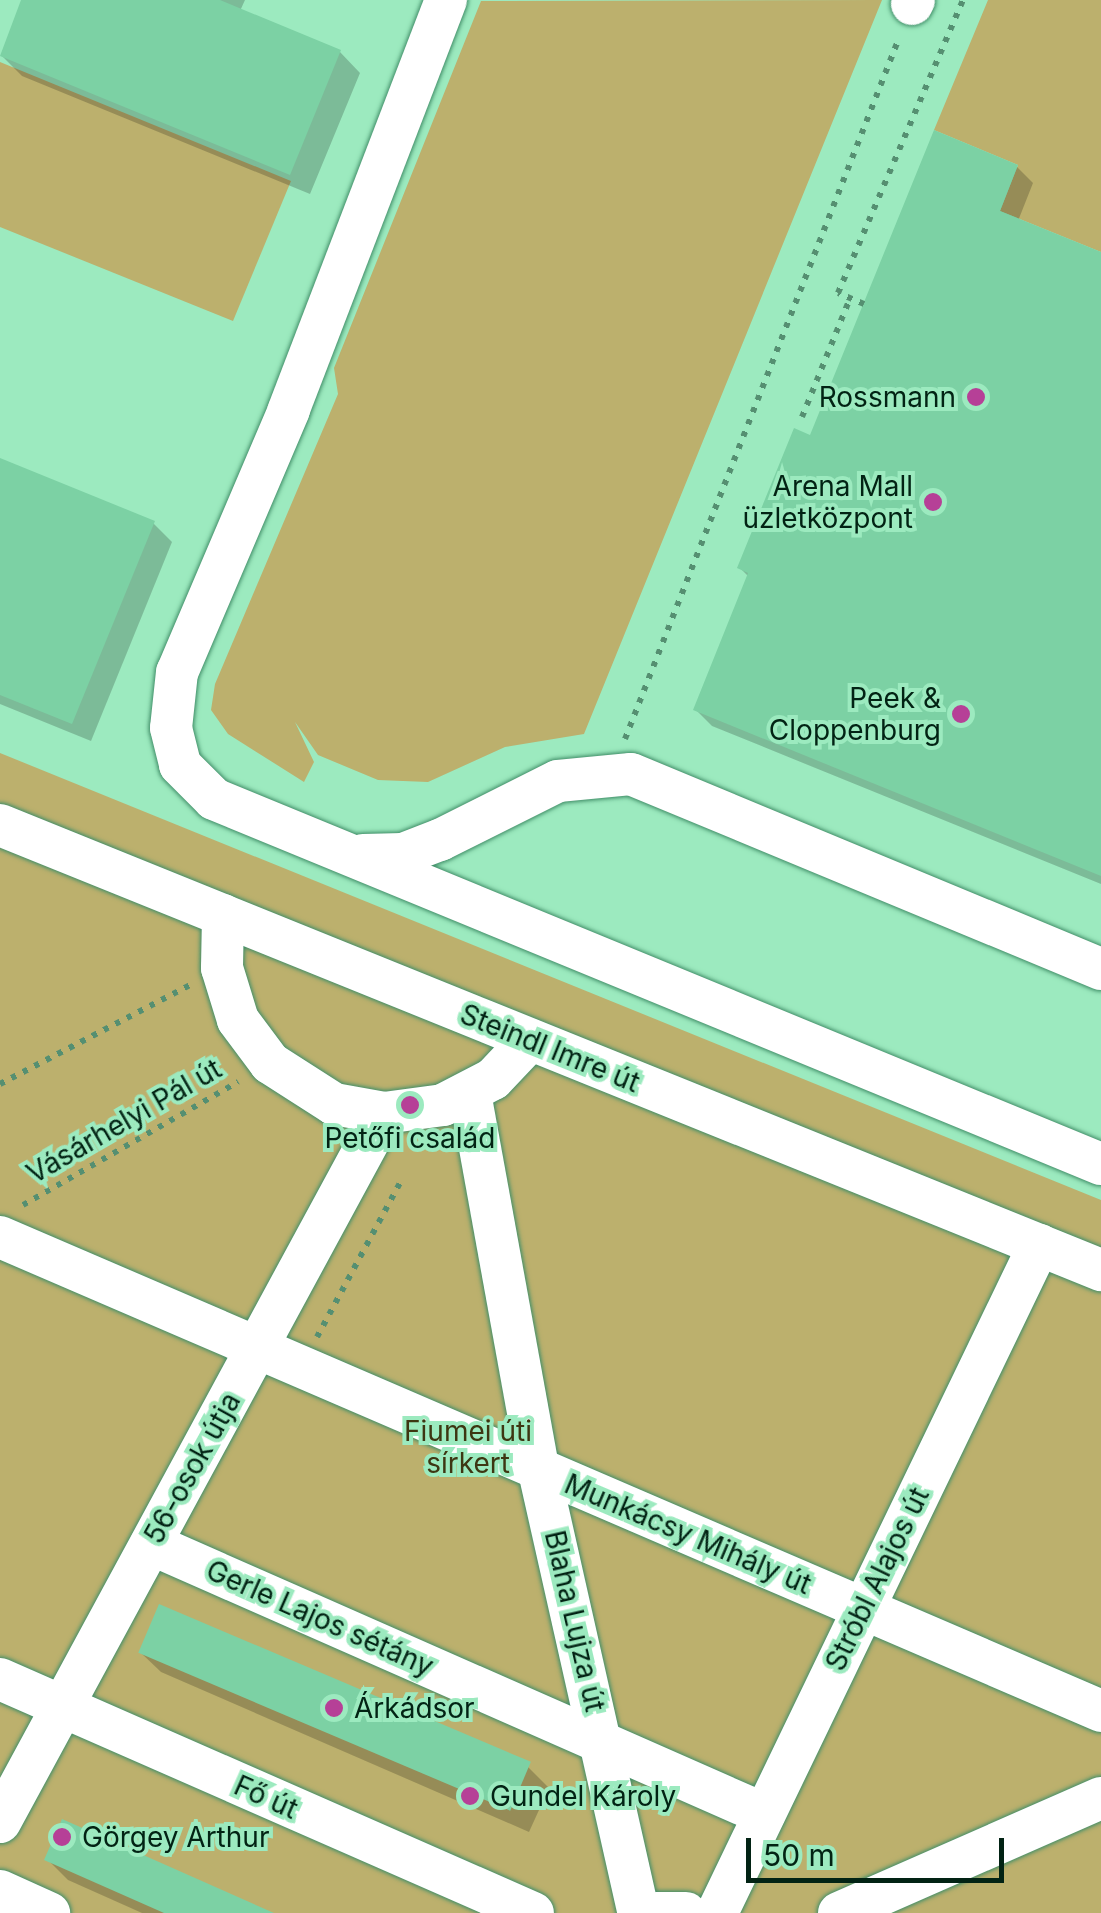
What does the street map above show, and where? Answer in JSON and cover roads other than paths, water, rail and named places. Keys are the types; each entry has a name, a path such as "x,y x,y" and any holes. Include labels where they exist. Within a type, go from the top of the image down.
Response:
{"lane":[{"path":"446,0 289,410 177,672 171,728 180,765 214,799 362,856 601,962 1101,1164"},
{"path":"362,856 403,854 440,840 558,781 630,774 1101,969"},
{"name":"Steindl Imre út","path":"0,825 1101,1270"},
{"path":"223,915 222,968 238,1020 270,1063 334,1104 384,1113 428,1108 470,1094 530,1040"},
{"name":"Blaha Lujza út","path":"470,1094 539,1471 604,1744 639,1913"},
{"name":"56-osok útja","path":"0,1822 384,1113"},
{"name":"Munkácsy Mihály út","path":"8,1222 257,1348 1101,1711"},
{"name":"Stróbl Alajos út","path":"716,1913 1038,1245"},
{"name":"Gerle Lajos sétány","path":"151,1544 764,1814"},
{"name":"Fő út","path":"0,1679 533,1913"},
{"path":"839,1913 1101,1798"},
{"path":"0,1891 48,1913"},
{"path":"656,1913 686,1913"}],"place":[{"name":"Rossmann","path":"976,397"},
{"name":"Arena Mall üzletközpont","path":"933,502"},
{"name":"Peek & Cloppenburg","path":"961,714"},
{"name":"Petőfi család","path":"410,1105"},
{"name":"Árkádsor","path":"334,1708"},
{"name":"Gundel Károly","path":"470,1796"},
{"name":"Görgey Arthur","path":"62,1837"}],"park label":[{"name":"Fiumei úti sírkert","path":"468,1447"}]}
